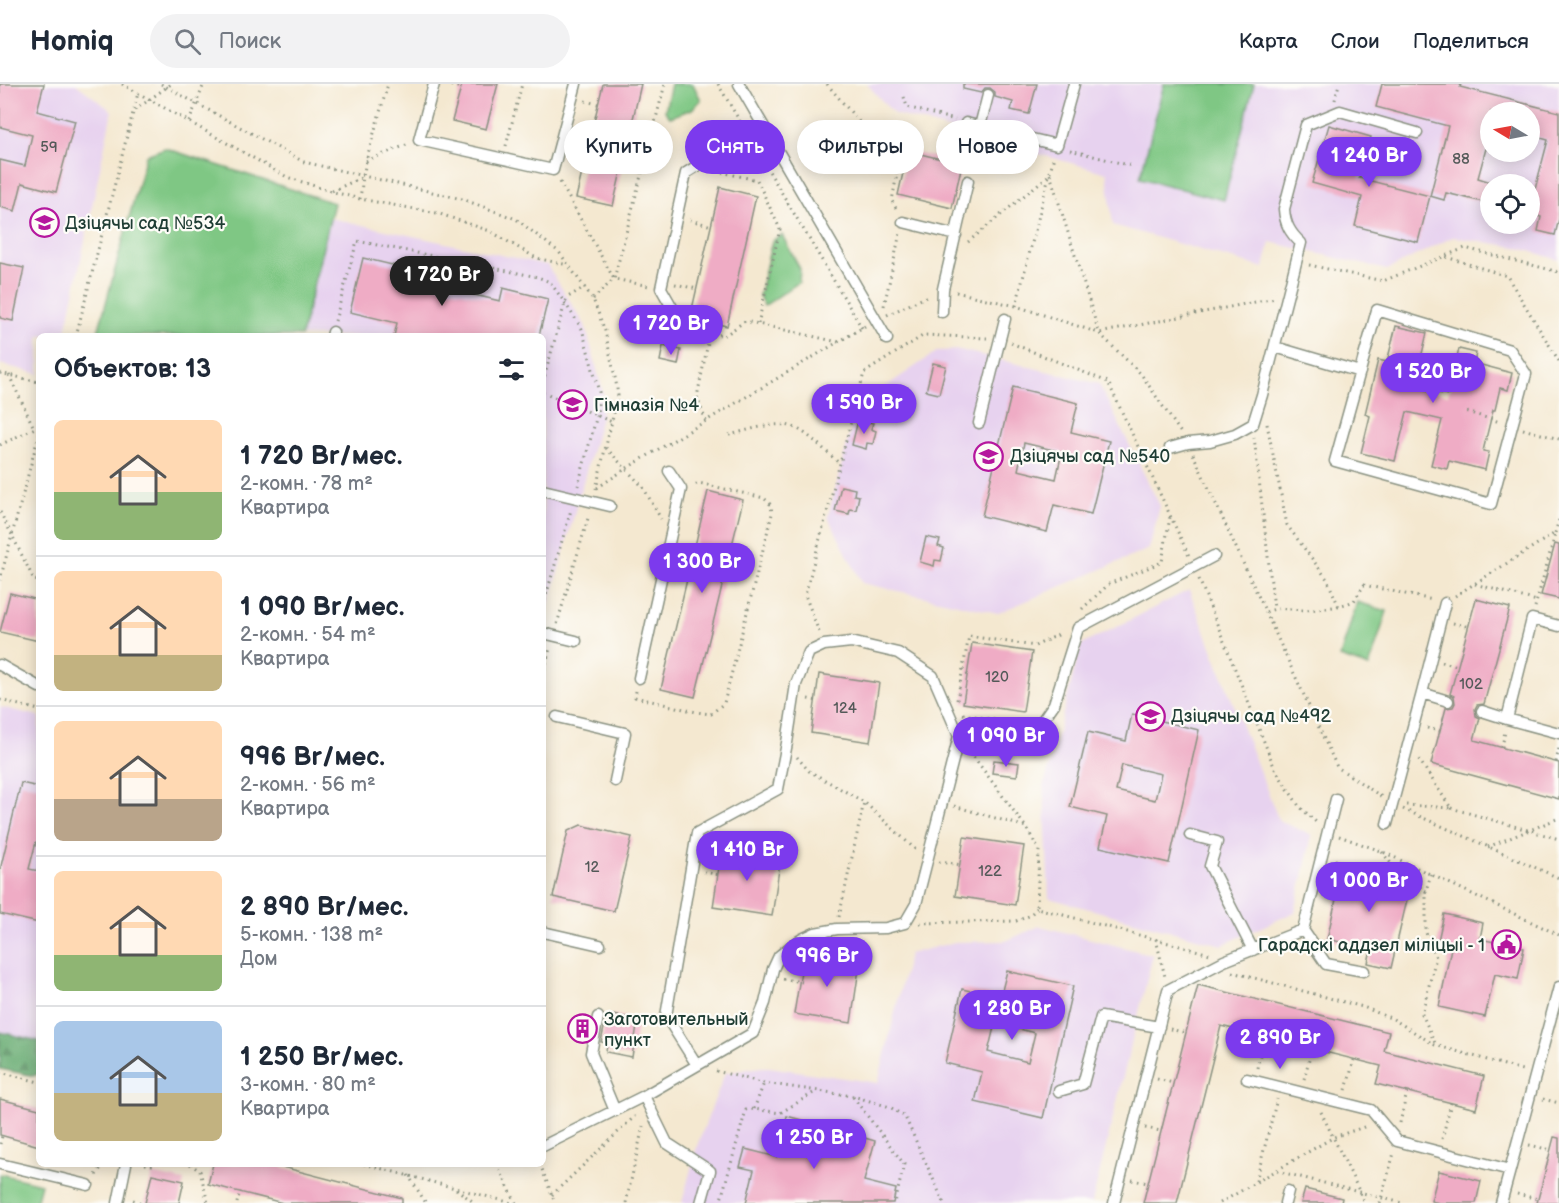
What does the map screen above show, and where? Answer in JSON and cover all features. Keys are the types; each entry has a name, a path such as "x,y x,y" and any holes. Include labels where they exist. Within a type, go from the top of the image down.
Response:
{"lane":[{"path":"434,84 419,140 553,170 576,84"},
{"path":"739,84 760,120"},
{"path":"1039,141 1057,146 1074,84"},
{"path":"982,120 988,95"},
{"path":"1170,448 1188,442 1210,441 1235,434 1253,424 1301,243 1294,237 1285,221 1284,209 1305,125 1340,111 1417,133"},
{"path":"785,162 879,319 887,339"},
{"path":"682,325 661,288 686,174"},
{"path":"942,312 943,289 968,181"},
{"path":"903,222 956,235"},
{"path":"1377,310 1510,350 1526,374 1491,504 1335,461 1360,372 1377,310"},
{"path":"978,423 1005,319"},
{"path":"1275,347 1360,372"},
{"path":"639,678 681,489 669,471"},
{"path":"546,491 610,506"},
{"path":"959,736 999,743 1020,737 1040,724 1054,704 1078,628 1214,555"},
{"path":"1387,824 1445,603"},
{"path":"1507,719 1532,619 1559,626"},
{"path":"548,634 576,641"},
{"path":"546,1145 615,1111 646,1100 697,1065 753,1033 779,956 802,939 816,933 837,929 886,927 905,923 916,904 959,736 933,676 898,653 851,642 824,645 809,652 796,684 778,789 697,833 666,1016 697,1065"},
{"path":"0,665 36,685"},
{"path":"1422,693 1448,701"},
{"path":"1482,711 1559,733"},
{"path":"557,717 625,733 615,780"},
{"path":"1336,799 1303,930 1326,964 1364,971"},
{"path":"1190,834 1217,842 1210,866 1253,950"},
{"path":"1114,1203 1168,990 1224,961 1303,930"},
{"path":"546,933 600,945"},
{"path":"1501,1203 1559,987"},
{"path":"598,1017 591,1053 615,1111"},
{"path":"1059,1091 1083,1084 1101,1017 1159,1027"},
{"path":"1251,1079 1371,1110 1397,1141 1510,1170"},
{"path":"646,1100 667,1143 710,1171 701,1203"},
{"path":"0,1164 88,1185"},
{"path":"118,1203 125,1167"},
{"path":"1285,1203 1288,1191"}],"path":[{"path":"122,84 288,177 360,199 437,213 490,231 536,258 568,265"},
{"path":"160,84 304,162 462,199 516,219 559,252 593,299 605,331 616,382 618,396 597,488 862,328 943,289 1016,306 1099,333 1141,374 1188,442 1337,767 1393,805 1559,878"},
{"path":"134,111 171,84"},
{"path":"189,122 204,84"},
{"path":"360,199 366,161 388,84"},
{"path":"444,84 461,88"},
{"path":"503,159 522,84"},
{"path":"593,299 614,279 665,84"},
{"path":"718,84 740,120"},
{"path":"827,84 898,168 891,201 903,222 879,319"},
{"path":"77,333 138,93"},
{"path":"904,97 907,107 955,120"},
{"path":"366,161 404,146"},
{"path":"1057,146 1132,166"},
{"path":"553,170 614,279 644,285"},
{"path":"731,174 757,180 780,229 758,324"},
{"path":"772,174 862,328"},
{"path":"951,256 1050,174"},
{"path":"1016,306 1050,174"},
{"path":"1050,174 1099,333"},
{"path":"330,191 363,177"},
{"path":"676,216 711,226"},
{"path":"332,333 357,240 538,277 550,282 582,329 599,393 597,415 546,596"},
{"path":"1296,263 1383,281 1465,248 1559,272"},
{"path":"1444,256 1507,276 1559,362"},
{"path":"663,282 697,289"},
{"path":"546,372 568,297 585,287"},
{"path":"1099,333 1288,295"},
{"path":"682,325 724,336 745,321 838,342"},
{"path":"706,421 697,397 710,333"},
{"path":"818,629 804,595 864,373 924,335 1000,339 1108,382 1193,566 1275,769 1299,806 1327,832 1381,851 1559,935"},
{"path":"0,373 36,381"},
{"path":"0,445 34,428 9,375"},
{"path":"546,393 612,422"},
{"path":"1266,419 1287,525 1327,579 1339,607"},
{"path":"1253,424 1274,609"},
{"path":"729,435 771,425 785,425 805,434 839,463"},
{"path":"0,580 36,445"},
{"path":"606,448 643,486 671,536"},
{"path":"639,678 635,697 711,714 724,703 772,514 771,505 764,498 699,483 681,489"},
{"path":"546,650 548,634 593,502"},
{"path":"0,512 36,580"},
{"path":"1077,614 1108,584 1162,562 1170,516"},
{"path":"1532,619 1559,520"},
{"path":"1266,612 1274,609 1306,610 1339,607 1354,602 1364,585 1445,603 1557,534"},
{"path":"1474,584 1537,602"},
{"path":"957,702 969,636 1035,646 1066,631 1063,641"},
{"path":"963,669 969,673"},
{"path":"0,700 36,709"},
{"path":"955,713 1022,725"},
{"path":"905,923 1016,921 1029,916 1037,908 1039,850 1026,827 959,736"},
{"path":"787,743 809,771 864,802 927,861 962,865"},
{"path":"1408,745 1451,808"},
{"path":"1556,762 1559,748"},
{"path":"837,929 864,802"},
{"path":"942,802 1026,827"},
{"path":"1393,805 1451,808 1559,839"},
{"path":"1488,848 1559,818"},
{"path":"1381,851 1400,875"},
{"path":"1321,857 1400,875 1426,891"},
{"path":"1431,874 1426,891 1426,933 1436,957 1422,1014 1435,1045"},
{"path":"1397,884 1400,875"},
{"path":"1037,908 1207,952 1224,961 1223,969 1363,1007 1393,1019 1435,1045 1536,1074"},
{"path":"1156,939 1168,990"},
{"path":"771,977 802,981"},
{"path":"1251,1079 1264,1037"},
{"path":"1312,1049 1306,1093 1334,1137 1365,1203"},
{"path":"1343,1103 1354,1060"},
{"path":"697,1065 764,1083 853,1096 890,1107 906,1117 944,1203"},
{"path":"0,1072 36,1081"},
{"path":"754,1109 764,1083"},
{"path":"1256,1181 1280,1086"},
{"path":"720,1203 746,1110 780,1113 817,1091"},
{"path":"1380,1203 1397,1141 1407,1092"},
{"path":"853,1096 904,1164 895,1203"},
{"path":"552,1195 646,1100"},
{"path":"626,1203 646,1100"},
{"path":"1439,1152 1451,1103"},
{"path":"1220,1203 1334,1137 1380,1121"},
{"path":"0,1144 2,1136"},
{"path":"1517,1142 1551,1150"},
{"path":"194,1167 200,1172 208,1203"},
{"path":"376,1167 514,1203"},
{"path":"498,1167 514,1203"},
{"path":"541,1167 555,1203"},
{"path":"1275,1170 1401,1203"},
{"path":"408,1175 426,1203"},
{"path":"455,1188 475,1203"},
{"path":"1505,1190 1538,1199"},
{"path":"237,1203 240,1191"}],"shaded area":[{"name":"Дзіцячы сад №534","path":"0,84 76,84 112,111 66,333 36,333 36,373 0,364"},
{"path":"867,84 1559,84 1559,260 1516,247 1453,237 1387,270 1270,242 1264,268 1113,225 1107,173 1039,154 1039,120 936,120 936,126 924,122 924,120 894,114"},
{"name":"Гімназія №4","path":"330,218 547,265 585,325 603,392 601,417 546,616 546,333 302,333"},
{"name":"Дзіцячы сад №540","path":"960,350 1099,384 1160,506 1149,549 998,613 862,583 828,517 857,406 938,351"},
{"name":"Дзіцячы сад №492","path":"1189,590 1279,821 1312,835 1295,912 1222,945 1049,898 1044,786 1081,645"},
{"path":"0,707 36,715 36,1040 0,1032"},
{"path":"1040,926 1153,955 1092,1203 682,1203 697,1146 725,1073 769,1067 878,1083 909,954 955,942 1006,941"}],"green space":[{"path":"671,84 693,84 701,100 692,109 670,117 665,111"},
{"path":"1164,84 1254,84 1224,200 1140,178"},
{"path":"165,148 334,203 302,333 98,333 146,155"},
{"path":"782,235 800,269 799,282 764,306 759,296 772,241"},
{"path":"1357,602 1387,611 1369,667 1340,657"},
{"path":"0,1032 36,1040 36,1075 0,1069"},
{"path":"0,1174 41,1184 36,1203 0,1203"}],"building":[{"path":"0,84 44,84 37,111 75,121 56,192 22,183 15,211 0,207 0,160 25,166 32,135 0,127"},
{"path":"462,84 498,84 486,129 452,121"},
{"path":"603,84 641,84 633,120 594,120"},
{"path":"963,84 1037,84 1029,114 1011,110 1013,102 995,97 995,92 990,88 985,88 981,93 963,89"},
{"path":"1382,84 1461,84 1460,87 1519,102 1480,102 1480,162 1482,162 1478,178 1480,179 1480,201 1446,193 1444,200 1430,196 1448,126 1376,107"},
{"path":"1540,107 1559,112 1559,219 1555,235 1540,231 1539,174 1548,140 1540,138"},
{"path":"1329,125 1371,137 1359,178 1430,196 1418,242 1355,226 1362,197 1312,183"},
{"path":"924,155 936,158 936,174 960,174 952,208 898,195 903,174 924,174"},
{"path":"582,174 620,174 613,206 576,198"},
{"path":"720,187 756,196 727,326 690,318"},
{"path":"363,258 405,268 403,278 500,301 503,288 548,299 540,333 395,333 397,323 350,312"},
{"path":"0,263 24,268 13,321 0,318"},
{"path":"1396,326 1427,333 1414,387 1448,395 1459,349 1476,353 1474,363 1512,373 1508,390 1500,388 1495,410 1493,410 1483,451 1489,452 1485,470 1449,461 1447,469 1431,465 1442,420 1407,412 1395,461 1361,453 1370,416 1365,414 1378,360 1387,362"},
{"path":"663,346 681,350 678,365 660,361"},
{"path":"933,363 946,366 939,394 926,391"},
{"path":"1013,387 1078,403 1071,432 1109,441 1091,514 1054,505 1047,532 982,516","holes":["1024,443 1062,452 1056,479 1018,470"]},
{"path":"858,420 873,423 871,429 876,431 873,444 867,443 866,449 852,445"},
{"path":"841,486 855,489 854,495 859,496 856,510 850,509 849,514 835,511"},
{"path":"708,491 743,500 695,697 661,689"},
{"path":"926,537 940,540 938,546 944,548 941,561 935,560 934,566 920,562"},
{"path":"1555,544 1559,545 1559,599 1541,595"},
{"path":"10,593 36,599 36,640 0,632"},
{"path":"1476,599 1510,608 1484,704 1477,705 1475,709 1476,716 1480,718 1474,740 1559,763 1559,799 1431,764 1446,708 1453,707 1455,703 1454,696 1450,694"},
{"path":"972,643 1032,652 1023,712 963,703"},
{"path":"819,674 879,683 870,742 811,733"},
{"path":"1132,714 1199,730 1169,863 1100,847 1107,816 1070,807 1088,732 1126,741","holes":["1122,765 1161,774 1155,800 1116,791"]},
{"path":"994,760 1019,763 1017,776 992,773"},
{"path":"21,783 36,786 36,842 29,869 36,870 36,922 0,914 0,870"},
{"path":"581,825 632,837 614,911 553,897 568,831"},
{"path":"964,837 1024,846 1015,905 955,896"},
{"path":"722,847 781,856 772,916 713,907"},
{"path":"1344,864 1388,874 1386,882 1410,887 1391,968 1368,963 1371,949 1327,939"},
{"path":"1444,914 1483,923 1480,939 1524,948 1518,979 1495,974 1485,1017 1439,1007 1451,948 1437,945"},
{"path":"804,953 860,962 851,1023 794,1014"},
{"path":"1007,971 1073,986 1043,1118 975,1102 982,1072 945,1063 962,989 1000,998","holes":["995,1023 1035,1033 1028,1062 988,1052"]},
{"path":"1198,985 1389,1032 1384,1051 1484,1076 1476,1109 1376,1084 1381,1066 1221,1026 1177,1203 1143,1203"},
{"path":"612,1015 638,1019 632,1057 606,1052 607,1043 601,1042 605,1023 611,1024"},
{"path":"0,1099 36,1108 36,1145 0,1135"},
{"path":"787,1116 809,1122 807,1130 856,1143 858,1136 875,1141 864,1181 896,1189 893,1203 746,1203 754,1170 740,1167 745,1149 777,1157"},
{"path":"1554,1137 1559,1138 1559,1203 1537,1203"},
{"path":"212,1167 283,1167 402,1198 402,1203 283,1203 208,1184"},
{"path":"1439,1171 1481,1181 1476,1203 1431,1201"},
{"path":"152,1174 184,1181 179,1203 145,1203"},
{"path":"1305,1189 1342,1198 1341,1203 1301,1203"}],"place":[{"name":"Дзіцячы сад №534","path":"44,223"},
{"name":"Гімназія №4","path":"573,405"},
{"name":"Дзіцячы сад №540","path":"989,456"},
{"name":"Дзіцячы сад №492","path":"1150,716"},
{"name":"Гарадскі аддзел міліцыі - 1","path":"1506,945"},
{"name":"Заготовительный пункт","path":"583,1029"}]}
